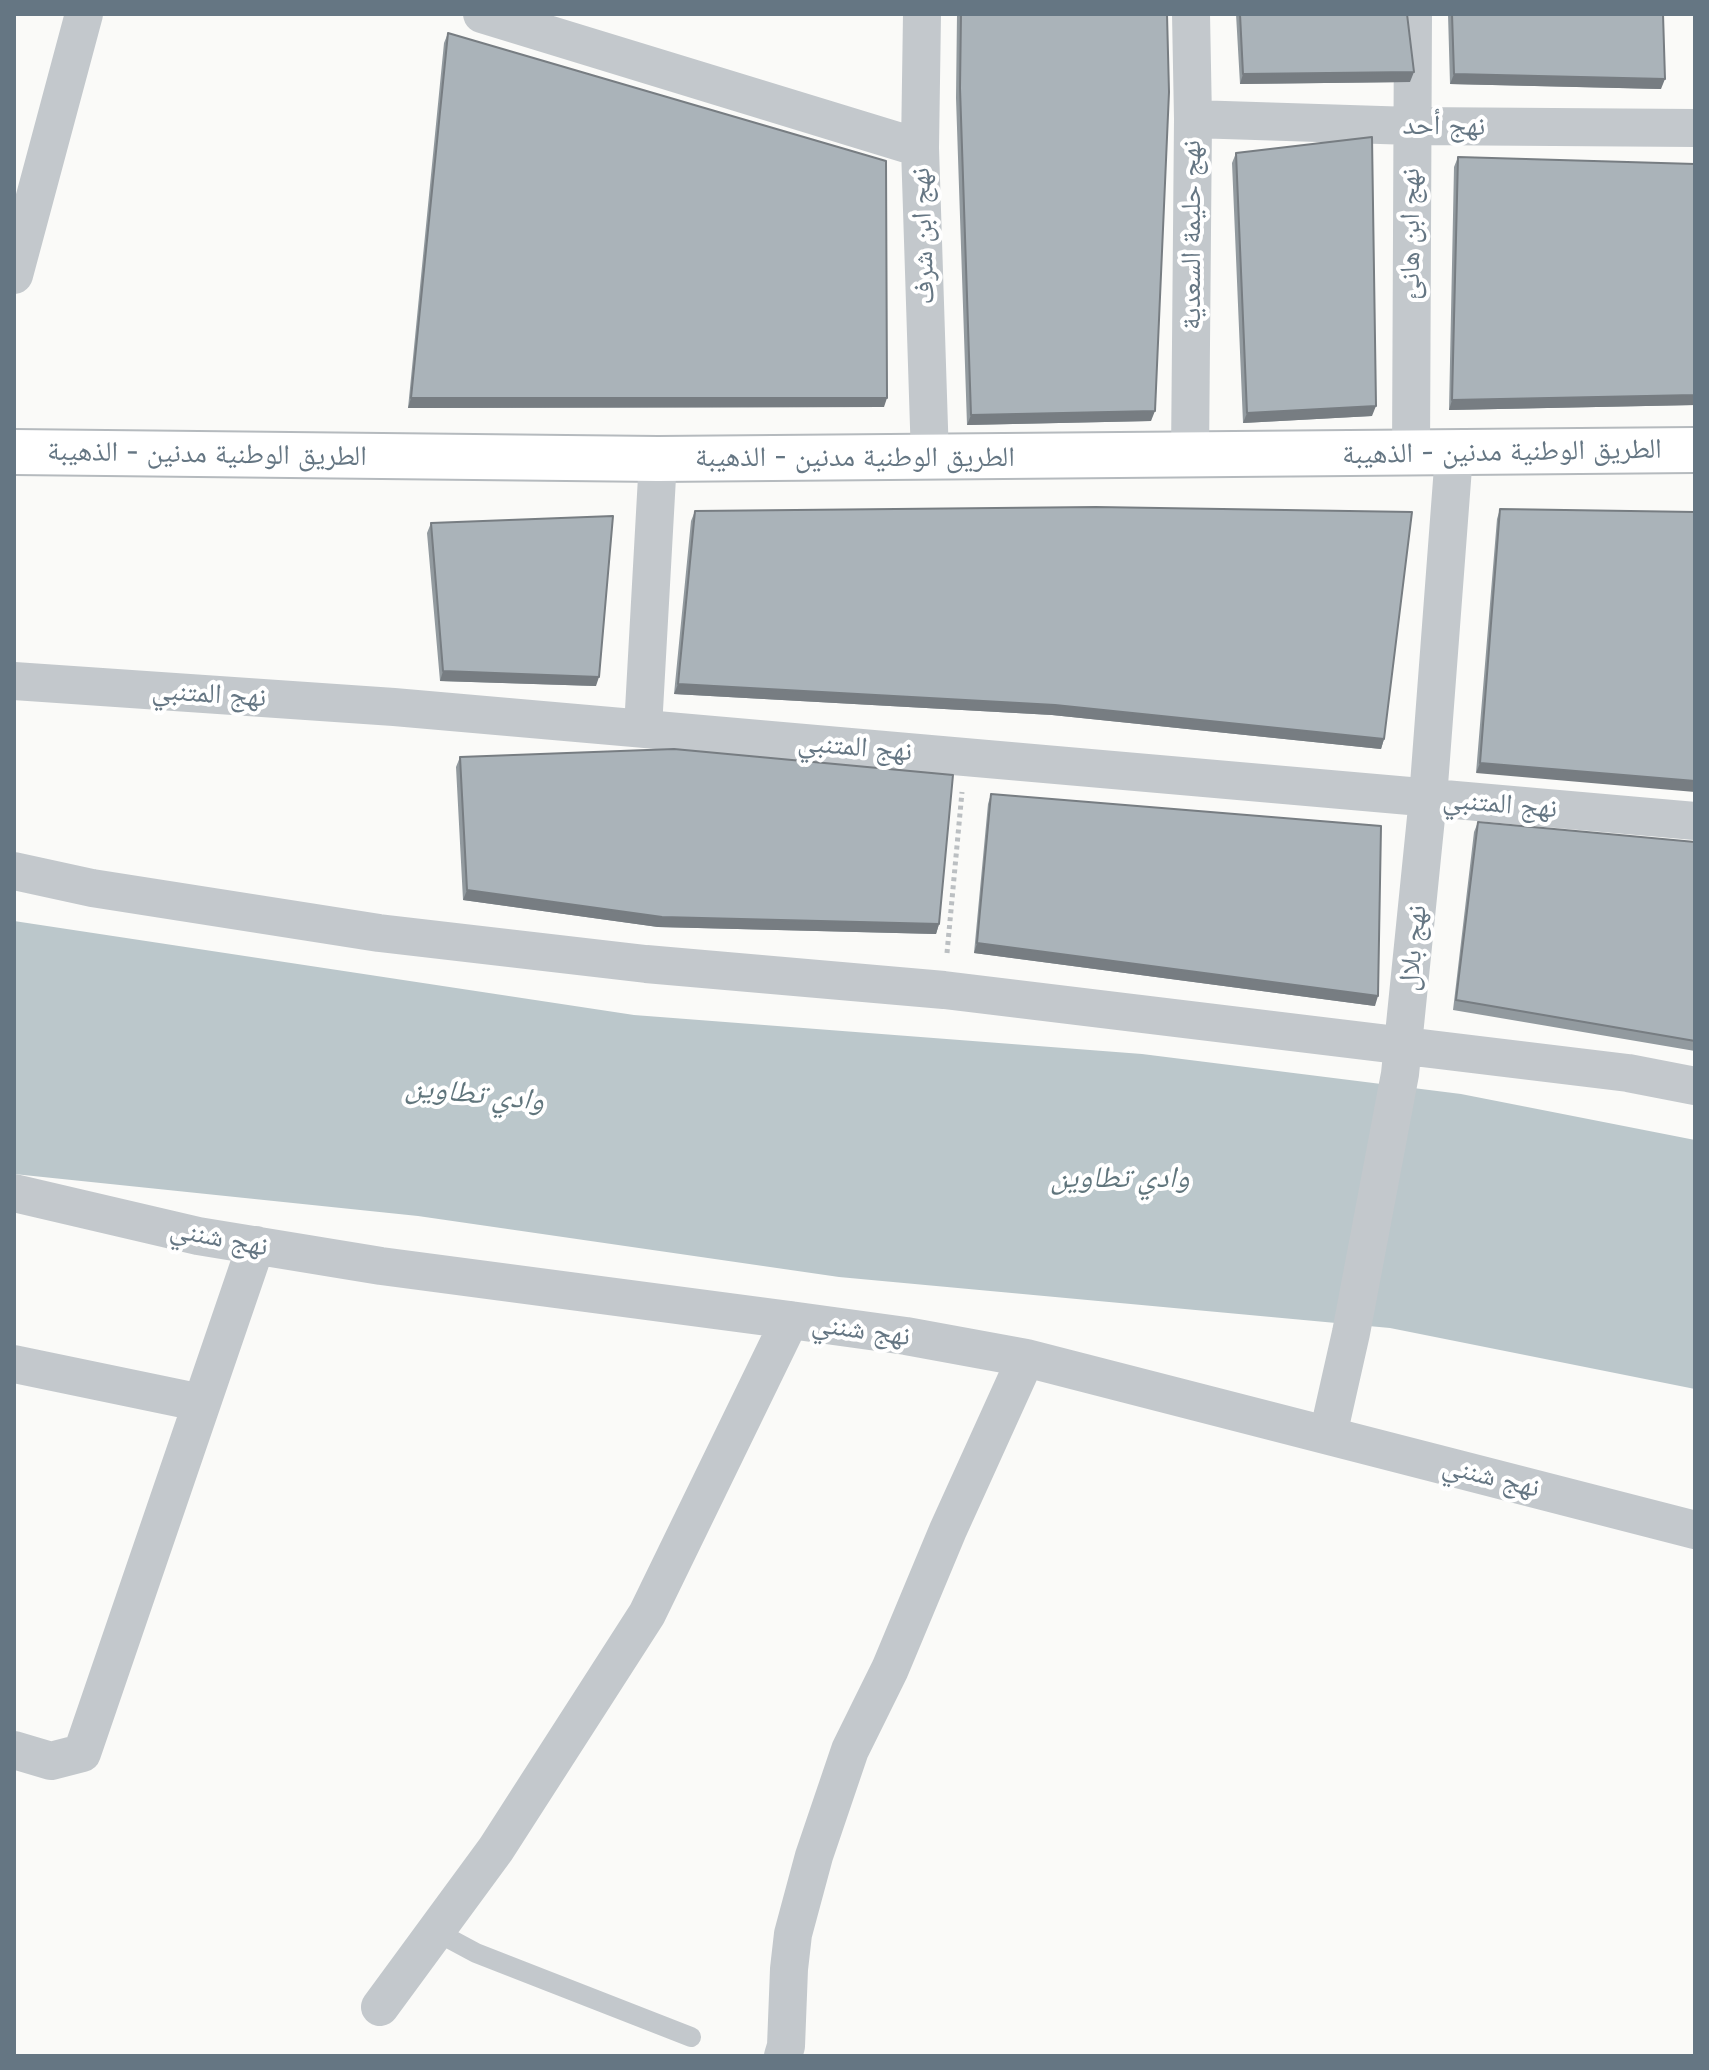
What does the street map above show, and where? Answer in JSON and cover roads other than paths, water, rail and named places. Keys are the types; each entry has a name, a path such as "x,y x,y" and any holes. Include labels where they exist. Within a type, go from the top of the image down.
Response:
{"main road":[{"name":"الطريق الوطنية مدنين - الذهيبة","path":"14,452 658,459 1695,450"}],"street":[{"path":"14,275 84,14"},
{"path":"482,14 920,148"},
{"name":"نهج ابن شرف","path":"922,14 920,148 930,458"},
{"name":"نهج حليمة السعدية","path":"1190,456 1191,14"},
{"name":"نهج ابن هانئ","path":"1411,453 1413,14"},
{"name":"نهج أحد","path":"1193,119 1412,126 1695,128"},
{"name":"نهج بلال","path":"1328,1435 1351,1333 1402,1059 1428,798 1454,454"},
{"path":"643,728 658,459"},
{"name":"نهج المتنبي","path":"14,681 394,707 1695,821"},
{"path":"14,871 92,888 379,933 646,964 944,990 1402,1059 1628,1073 1695,1086"},
{"name":"نهج شنني","path":"14,1193 198,1236 381,1266 906,1336 1026,1358 1695,1530"},
{"path":"14,1750 51,1761 82,1753 256,1245"},
{"path":"380,2007 496,1849 647,1614 790,1320"},
{"path":"783,2056 793,1934 814,1856 850,1750 890,1669 948,1530 1026,1358"},
{"path":"14,1364 202,1403"}],"lane":[{"path":"435,1931 476,1953 691,2037"}],"water":[{"name":"وادي تطاوين","path":"14,921 634,1015 1142,1054 1461,1094 1695,1140 1695,1389 1390,1328 839,1277 418,1216 14,1174"}]}
